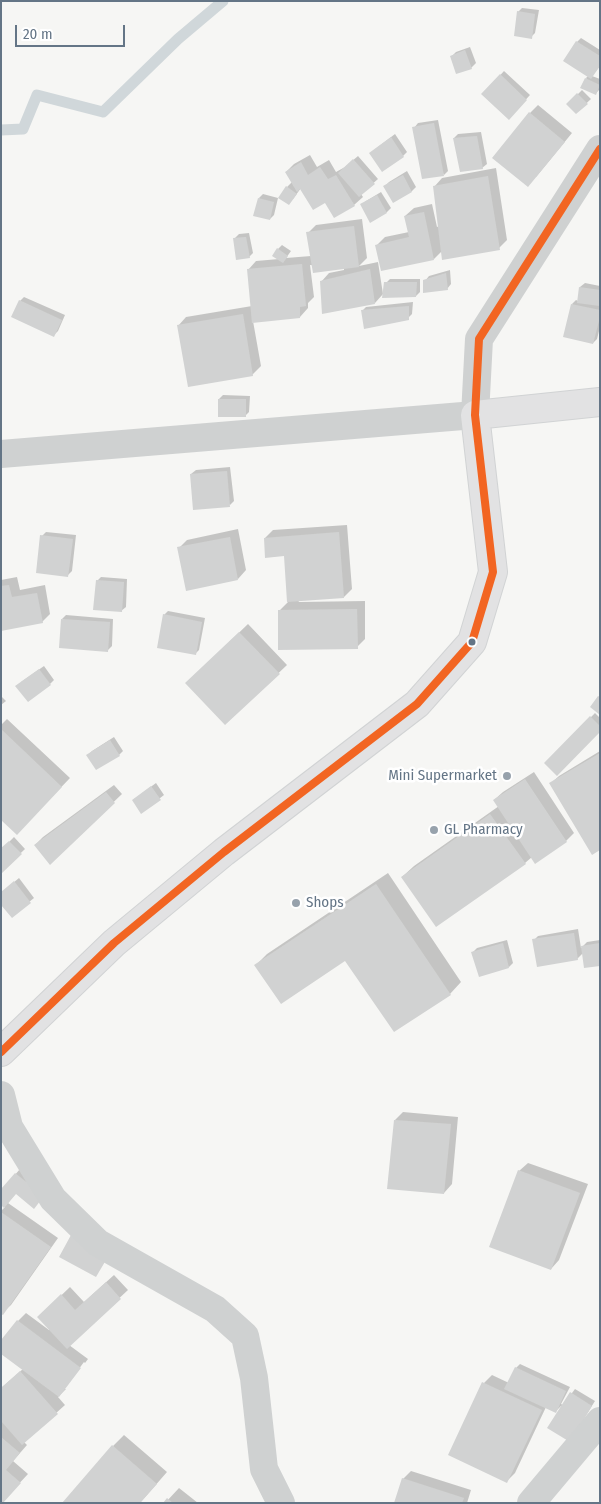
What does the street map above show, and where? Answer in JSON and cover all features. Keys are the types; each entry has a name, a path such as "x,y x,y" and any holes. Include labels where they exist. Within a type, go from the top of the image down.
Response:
{"main road":[{"path":"1,1052 129,931 224,852 417,704 472,642 493,572 474,415 600,402"}],"street":[{"path":"1,454 474,415 479,339 600,149"},
{"path":"1,1096 9,1127 53,1199 98,1243 215,1309 245,1336 254,1378 264,1469 280,1503"},
{"path":"532,1503 600,1421"}],"building":[{"path":"517,11 535,14 532,39 514,36"},
{"path":"576,41 600,56 600,66 591,79 563,61"},
{"path":"465,50 472,69 456,74 450,56"},
{"path":"500,74 527,100 509,120 481,94"},
{"path":"585,78 600,85 596,95 580,88"},
{"path":"577,93 588,104 576,114 566,104"},
{"path":"529,112 565,142 528,187 492,158"},
{"path":"434,123 444,176 422,179 412,127"},
{"path":"477,136 483,169 460,172 453,138"},
{"path":"391,137 404,157 382,172 369,153"},
{"path":"353,159 375,184 359,197 338,173"},
{"path":"301,162 308,175 320,167 328,179 336,175 355,206 334,218 325,203 313,210 300,189 297,192 285,172"},
{"path":"403,175 412,192 393,203 383,186"},
{"path":"488,176 500,250 442,260 433,186"},
{"path":"286,186 297,194 289,205 278,198"},
{"path":"377,195 387,213 370,223 360,204"},
{"path":"258,198 274,202 270,220 253,216"},
{"path":"424,212 434,260 381,271 375,245 409,237 404,216"},
{"path":"354,226 359,267 313,273 306,232"},
{"path":"246,237 250,258 236,260 233,238"},
{"path":"277,248 288,256 283,263 272,256"},
{"path":"302,264 306,306 300,307 300,318 252,323 247,269"},
{"path":"370,269 375,304 322,314 320,281"},
{"path":"446,273 448,290 423,293 423,280"},
{"path":"384,282 417,282 416,297 382,298"},
{"path":"579,287 600,290 600,306 577,303"},
{"path":"19,300 62,320 54,337 11,317"},
{"path":"571,304 600,310 593,344 563,337"},
{"path":"409,306 409,320 364,329 361,310"},
{"path":"243,314 253,376 188,387 177,325"},
{"path":"218,399 246,399 246,417 218,417"},
{"path":"227,471 230,507 193,510 190,474"},
{"path":"339,532 344,598 287,602 284,556 265,558 264,538"},
{"path":"40,535 73,539 68,577 36,573"},
{"path":"230,537 238,580 186,591 177,547"},
{"path":"96,580 124,582 122,612 93,610"},
{"path":"9,585 12,597 37,593 43,623 1,631 1,586"},
{"path":"357,609 358,649 278,650 278,610"},
{"path":"163,614 202,622 196,655 157,648"},
{"path":"61,619 110,622 108,652 59,648"},
{"path":"239,632 280,674 225,725 185,683"},
{"path":"39,669 51,685 28,702 15,686"},
{"path":"598,696 600,697 600,715 590,707"},
{"path":"590,716 600,726 600,732 557,776 544,763"},
{"path":"1,729 62,787 17,835 1,820"},
{"path":"110,740 120,756 96,770 86,755"},
{"path":"600,753 600,850 592,855 549,783"},
{"path":"525,779 567,842 535,864 493,800"},
{"path":"151,786 161,800 141,814 132,800"},
{"path":"106,792 115,803 50,865 34,845"},
{"path":"490,814 526,864 436,927 401,877"},
{"path":"9,841 22,854 1,874 1,848"},
{"path":"14,881 31,903 12,918 1,905 1,892"},
{"path":"376,884 451,995 394,1032 345,961 281,1004 254,965"},
{"path":"574,933 578,960 537,967 532,939"},
{"path":"503,943 509,968 479,977 471,952"},
{"path":"600,943 600,966 584,968 581,946"},
{"path":"394,1120 451,1124 444,1194 387,1189"},
{"path":"518,1170 580,1193 551,1270 489,1247"},
{"path":"15,1173 44,1196 34,1209 16,1194 4,1208 1,1205 1,1189"},
{"path":"1,1212 51,1247 3,1315 1,1314"},
{"path":"71,1235 106,1260 96,1277 59,1257"},
{"path":"106,1282 121,1299 67,1349 37,1317 61,1294 75,1310"},
{"path":"17,1320 81,1368 59,1397 1,1354 1,1340"},
{"path":"515,1367 566,1391 556,1413 504,1389"},
{"path":"20,1371 58,1414 22,1445 1,1421 1,1388"},
{"path":"482,1382 542,1410 507,1483 448,1455"},
{"path":"570,1392 592,1406 570,1442 547,1428"},
{"path":"1,1437 20,1453 6,1470 21,1483 3,1503 1,1503"},
{"path":"112,1445 157,1484 140,1503 62,1503"},
{"path":"402,1478 464,1498 462,1503 394,1503"},
{"path":"167,1498 173,1503 163,1503"}],"waterway":[{"path":"1,130 23,129 37,95 103,112 178,39 223,1"}],"transit line":[{"path":"1,1052 114,943 224,852 417,704 472,642 493,572 475,415 479,339 600,149"}],"place":[{"name":"Mini Supermarket","path":"507,776"},
{"name":"GL Pharmacy","path":"434,830"},
{"name":"Shops","path":"296,903"}]}
